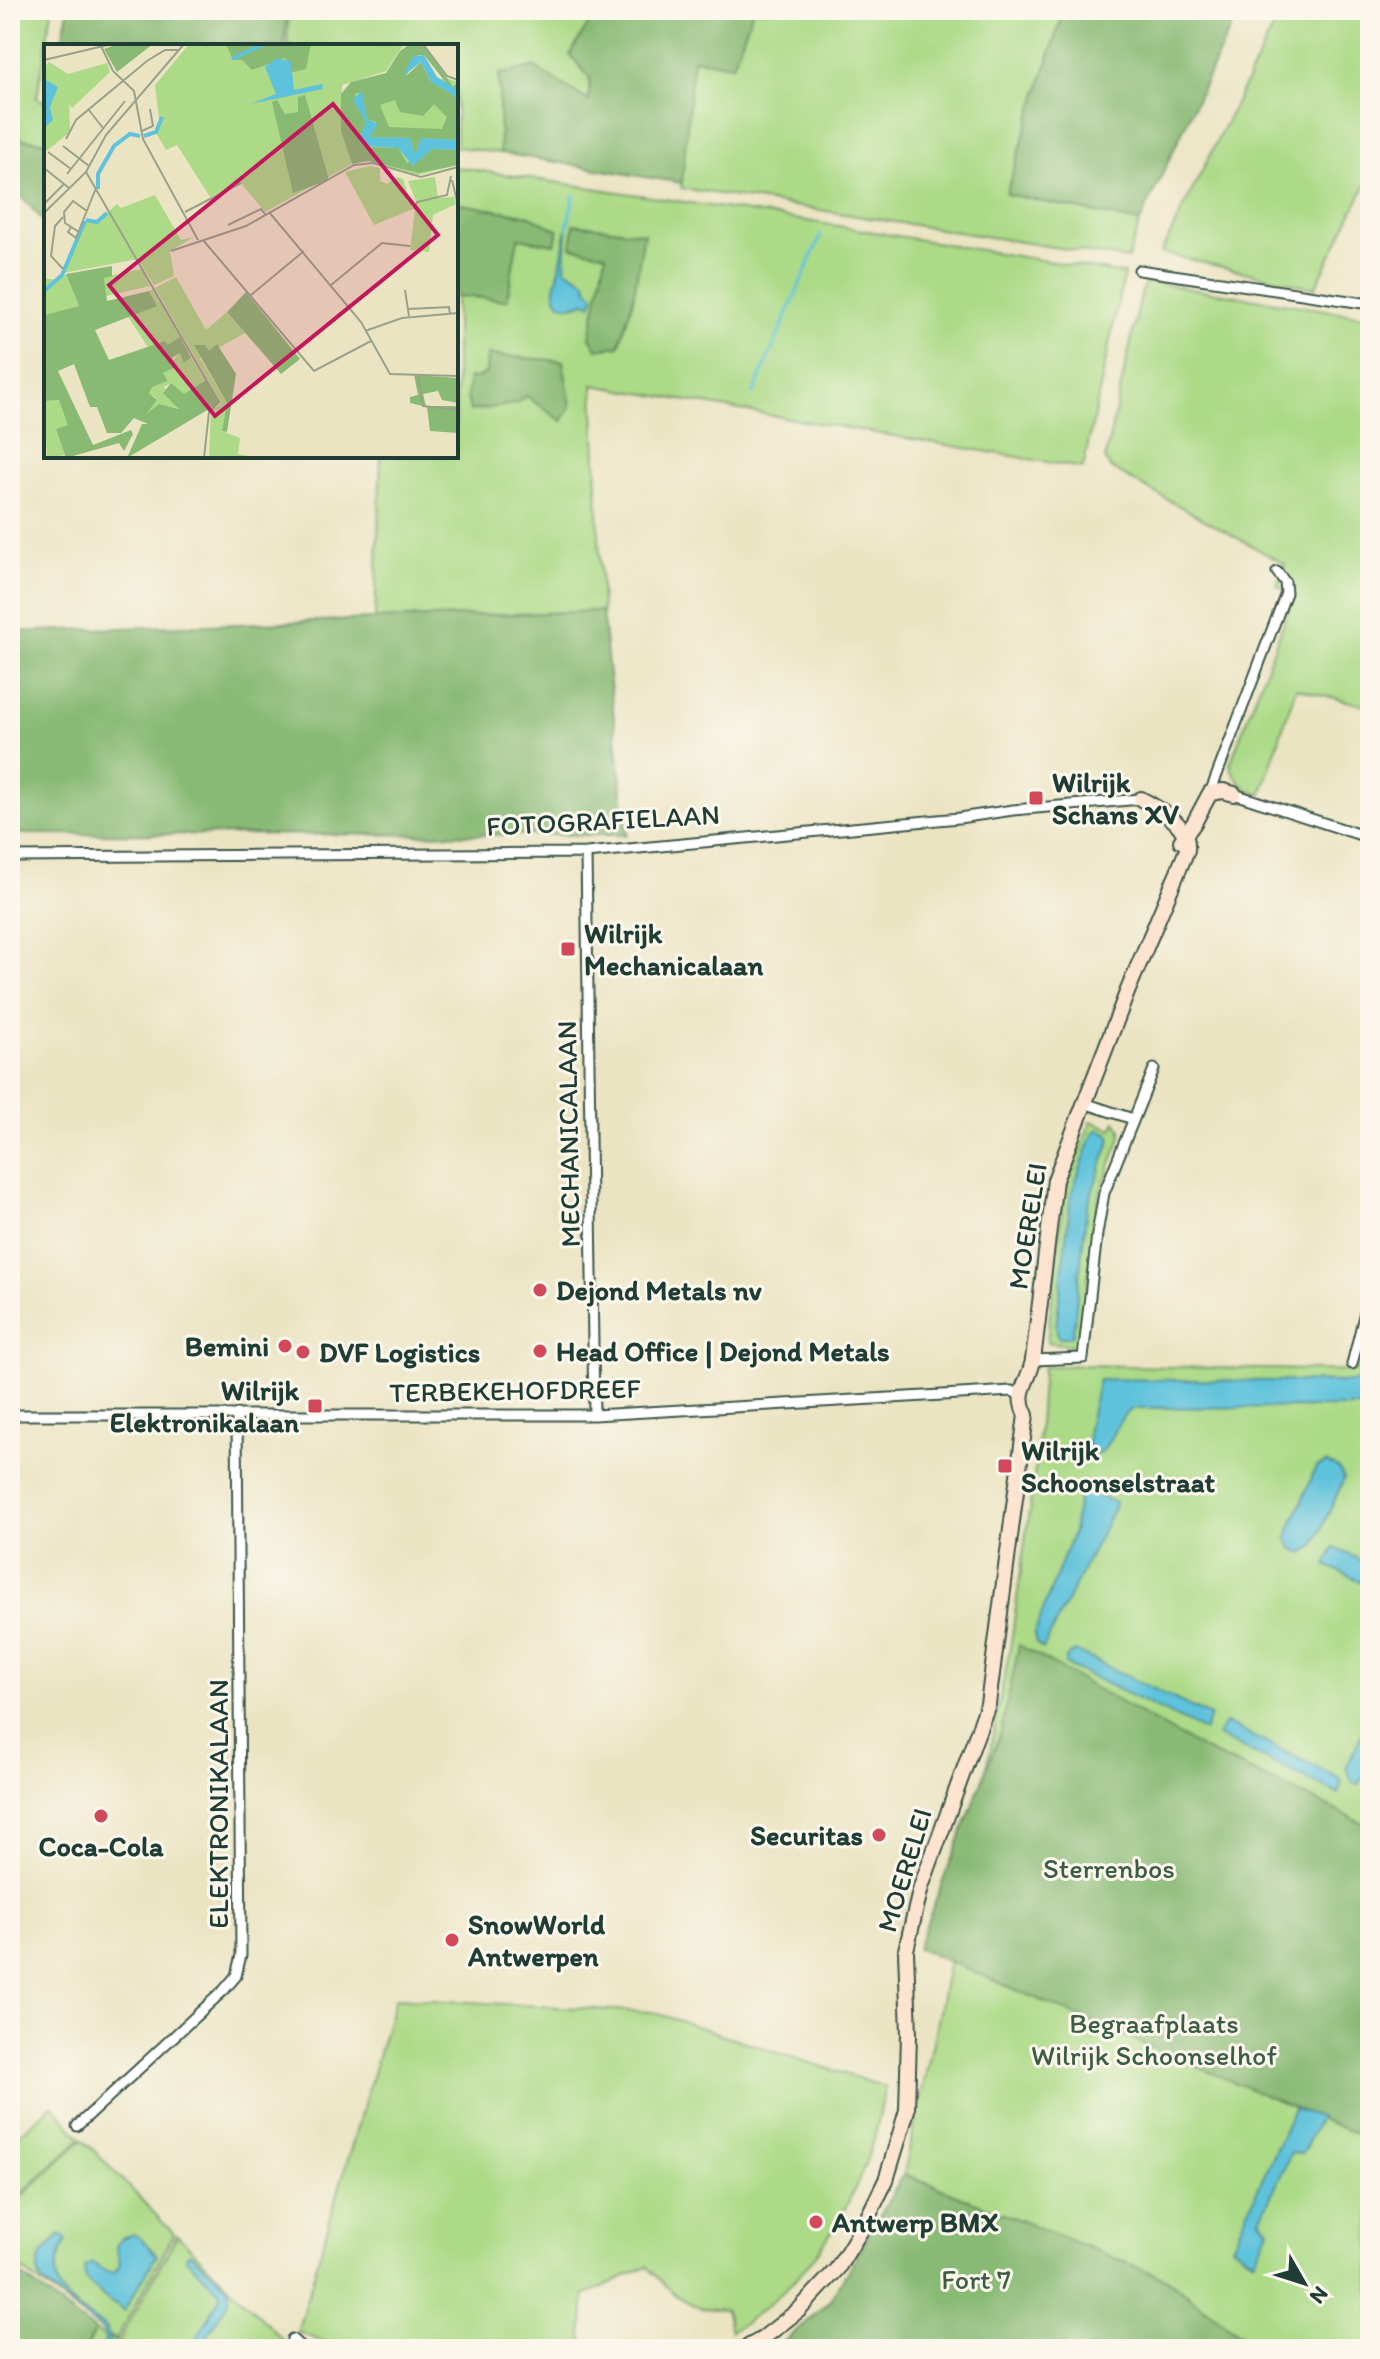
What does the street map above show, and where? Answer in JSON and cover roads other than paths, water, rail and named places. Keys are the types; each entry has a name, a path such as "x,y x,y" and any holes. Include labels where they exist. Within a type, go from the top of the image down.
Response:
{"street":[{"path":"1139,270 1370,304"},
{"name":"MOERELEI","path":"744,2349 799,2310 837,2269 864,2225 886,2180 907,2110 909,2034 906,1950 921,1887 988,1704 1026,1415 1020,1395 1033,1360 1055,1180 1187,850 1188,840 1184,834 1194,823 1210,793 1286,593 1285,582 1277,572"},
{"path":"1210,793 1223,791 1234,794 1370,838"},
{"name":"FOTOGRAFIELAAN","path":"10,857 586,853 1141,799 1176,822 1184,834"},
{"name":"MECHANICALAAN","path":"586,853 594,1415"},
{"path":"1033,1360 1083,1358 1104,1193 1154,1069"},
{"path":"1084,1103 1133,1119"},
{"path":"1352,1364 1370,1292"},
{"name":"TERBEKEHOFDREEF","path":"10,1415 594,1415 1012,1391 1020,1395"},
{"name":"ELEKTRONIKALAAN","path":"77,2126 224,1990 236,1976 241,1955 237,1414"},
{"path":"292,2339 303,2349"}],"water":[{"path":"567,228 565,269 586,281 587,288 595,296 591,304 565,305 556,297 555,286"},
{"path":"1099,1129 1111,1138 1087,1207 1073,1334 1071,1337 1058,1337 1056,1327 1071,1194 1093,1134"},
{"path":"1370,1351 1370,1404 1365,1407 1134,1408 1123,1416 1103,1451 1095,1454 1088,1448 1088,1427 1099,1379 1353,1382 1361,1380"},
{"path":"1326,1463 1337,1468 1344,1479 1314,1546 1303,1553 1292,1548 1287,1537 1316,1467"},
{"path":"1080,1490 1115,1502 1114,1508 1043,1649 1036,1643 1034,1634 1073,1532"},
{"path":"1334,1547 1370,1565 1370,1586 1326,1565"},
{"path":"1077,1652 1210,1716 1204,1731 1065,1664 1068,1656"},
{"path":"1225,1723 1339,1778 1342,1783 1338,1794 1217,1736"},
{"path":"1363,1732 1370,1736 1370,1761 1359,1785 1353,1783 1346,1767"},
{"path":"1294,2109 1320,2117 1302,2154 1291,2153 1260,2219 1269,2229 1254,2260 1232,2246"},
{"path":"133,2234 157,2255 124,2311 85,2279 84,2267 92,2263 108,2273 116,2271 120,2263 116,2246 123,2237"},
{"path":"61,2235 67,2240 59,2258 57,2283 70,2302 107,2329 110,2346 104,2345 103,2331 43,2283 39,2276 41,2257"},
{"path":"190,2253 229,2288 229,2299 200,2349 191,2349 220,2297 219,2291 186,2259"}],"waterway":[{"path":"567,228 574,195"},
{"path":"753,394 821,235"}],"place":[{"name":"Wilrijk Schans XV","path":"1036,798"},
{"name":"Wilrijk Mechanicalaan","path":"568,949"},
{"name":"Dejond Metals nv","path":"540,1290"},
{"name":"Bemini","path":"285,1346"},
{"name":"Head Office | Dejond Metals","path":"540,1351"},
{"name":"DVF Logistics","path":"303,1352"},
{"name":"Wilrijk Elektronikalaan","path":"315,1406"},
{"name":"Wilrijk Schoonselstraat","path":"1005,1466"},
{"name":"Coca-Cola","path":"101,1816"},
{"name":"Securitas","path":"879,1835"},
{"name":"SnowWorld Antwerpen","path":"452,1940"},
{"name":"Antwerp BMX","path":"816,2222"}],"park label":[{"name":"Sterrenbos","path":"1109,1868"},
{"name":"Begraafplaats Wilrijk Schoonselhof","path":"1154,2039"},
{"name":"Fort 7","path":"976,2279"}]}
